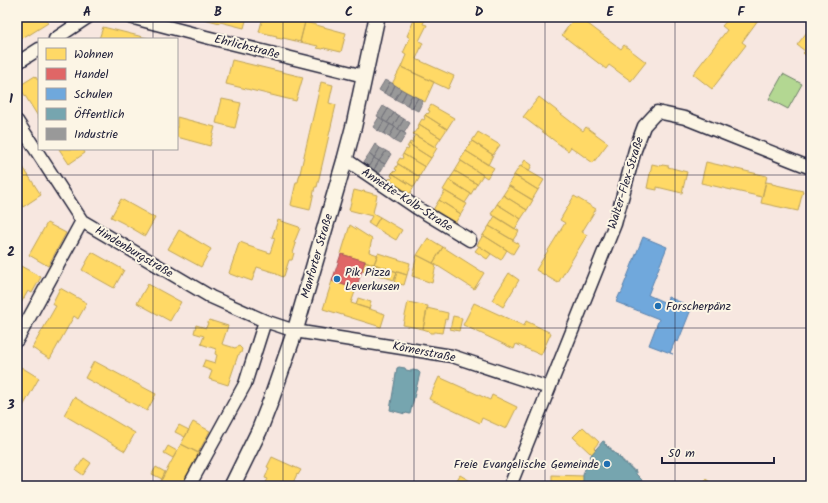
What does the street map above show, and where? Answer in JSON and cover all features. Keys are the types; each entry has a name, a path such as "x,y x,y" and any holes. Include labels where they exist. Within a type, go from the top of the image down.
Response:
{"street":[{"path":"56,38 88,17"},
{"name":"Ehrlichstraße","path":"130,17 364,76"},
{"name":"Manforter Straße","path":"232,486 259,431 295,331 354,125 377,17"},
{"path":"17,63 38,50"},
{"name":"Walter-Flex-Straße","path":"549,388 614,224 635,150 644,126 657,112 685,118 811,168"},
{"name":"Hindenburgstraße","path":"17,121 82,221 211,297 265,321 295,331"},
{"name":"Annette-Kolb-Straße","path":"345,159 417,208 470,240"},
{"path":"17,340 82,221"},
{"path":"190,486 245,384 265,321"},
{"name":"Körnerstraße","path":"295,331 452,356 549,388"},
{"path":"510,486 549,388"}],"green space":[{"path":"783,74 802,84 788,109 769,99"}],"building: Wohnen":[{"path":"18,17 44,17 48,23 17,41 17,22 20,20"},
{"path":"200,17 247,17 244,28"},
{"path":"263,17 283,17 305,22 300,42 276,38 277,36 259,32"},
{"path":"411,17 426,17 423,24 427,25 419,41 423,43 416,59 454,76 448,89 401,67 406,55 403,53 410,38 407,36 414,20 410,19"},
{"path":"575,17 579,17 621,49 624,45 646,62 631,81 609,65 606,69 562,35"},
{"path":"730,17 754,17 758,20 742,42 746,45 712,89 693,74 727,30 722,26"},
{"path":"305,22 346,33 341,52 317,48 318,46 300,42"},
{"path":"103,27 147,38 99,38"},
{"path":"810,28 811,59 803,53 805,51 797,45"},
{"path":"232,60 303,77 296,101 226,84"},
{"path":"401,67 434,82 425,102 392,84"},
{"path":"35,76 38,80 38,116 19,86"},
{"path":"321,82 333,85 329,103 336,105 317,187 315,187 310,210 291,205 296,182 298,182"},
{"path":"539,97 583,131 586,127 608,143 593,163 571,147 568,151 523,117"},
{"path":"222,99 241,103 235,128 216,123"},
{"path":"431,105 454,118 447,129 425,115 430,111 428,110"},
{"path":"425,115 447,129 441,138 419,124 422,119 424,120"},
{"path":"178,117 215,127 210,146 178,137"},
{"path":"419,124 441,138 435,147 413,134 417,129 418,130"},
{"path":"478,132 500,145 493,155 472,141"},
{"path":"415,135 437,148 431,158 409,144 410,142 412,143"},
{"path":"472,141 493,155 488,165 466,151"},
{"path":"409,144 431,158 425,167 403,154 406,149 408,150 409,147 407,147"},
{"path":"60,150 84,150 85,153 69,164"},
{"path":"466,151 494,168 487,178 460,160"},
{"path":"403,154 425,167 419,177 397,163 400,158 402,159"},
{"path":"525,160 532,165 529,171 521,166"},
{"path":"461,161 483,175 477,184 455,171"},
{"path":"706,162 767,176 762,197 701,183"},
{"path":"21,164 41,195 23,207 17,197 17,166"},
{"path":"398,164 420,177 414,187 392,173 397,170 395,169"},
{"path":"652,164 669,166 668,167 687,172 682,193 657,187 657,190 647,188"},
{"path":"520,166 544,180 538,190 514,175"},
{"path":"455,171 477,184 471,194 449,180"},
{"path":"392,173 414,187 408,197 386,183 393,177 391,176"},
{"path":"514,175 538,190 532,200 508,185"},
{"path":"449,180 471,194 465,203 443,190"},
{"path":"766,182 803,191 798,211 761,203"},
{"path":"509,186 533,200 527,210 503,195"},
{"path":"354,190 377,195 373,213 380,217 374,227 368,223 372,216 349,210"},
{"path":"445,191 467,204 461,214 439,200"},
{"path":"503,195 527,210 521,219 497,204"},
{"path":"574,196 596,209 582,232 587,235 558,283 536,270 565,223 560,220"},
{"path":"121,199 155,218 145,236 111,217"},
{"path":"439,200 461,214 455,223 433,210"},
{"path":"497,204 521,219 515,229 491,214"},
{"path":"495,216 519,231 513,240 489,226"},
{"path":"380,217 402,230 396,240 374,227"},
{"path":"278,220 300,228 294,243 296,244 292,260 289,260 284,276 283,277 276,273 257,267 252,281 230,274 229,273 240,242 270,253 275,238 272,237"},
{"path":"47,223 66,233 48,266 29,255"},
{"path":"350,225 372,239 369,252 378,255 374,264 341,254"},
{"path":"489,226 519,244 513,254 483,235"},
{"path":"179,230 211,249 201,267 168,249"},
{"path":"483,235 507,250 501,260 477,245"},
{"path":"428,238 443,247 433,263 417,255"},
{"path":"479,246 491,254 487,259 475,251"},
{"path":"443,247 484,273 474,289 433,263"},
{"path":"92,252 124,270 114,288 82,270"},
{"path":"378,253 410,263 407,275 374,264"},
{"path":"417,255 436,265 432,283 412,276"},
{"path":"365,261 397,272 394,280 362,270"},
{"path":"17,264 41,277 32,293 28,291 17,310"},
{"path":"397,272 407,275 404,285 394,283"},
{"path":"509,273 519,280 503,307 492,300"},
{"path":"332,281 356,289 351,303 385,314 381,327 323,309"},
{"path":"148,284 181,302 170,321 137,303"},
{"path":"60,288 87,303 78,319 74,316 50,359 32,348 56,306 52,304"},
{"path":"358,298 371,302 369,309 356,305"},
{"path":"408,302 428,306 423,329 403,325"},
{"path":"474,303 524,326 526,321 551,333 541,355 516,344 514,349 463,325"},
{"path":"427,308 448,313 442,333 430,333 429,331 423,329"},
{"path":"453,316 462,318 459,331 450,329"},
{"path":"209,320 228,326 222,344 235,348 239,346 242,349 241,353 238,355 228,385 209,379 212,371 202,367 205,360 215,363 217,355 215,354 216,349 201,344 204,336 194,333 196,325 206,328"},
{"path":"94,361 156,394 147,411 85,378"},
{"path":"21,367 39,378 17,417 17,375"},
{"path":"439,377 490,400 492,395 517,407 506,429 482,418 480,423 429,399"},
{"path":"74,397 135,433 125,451 64,415"},
{"path":"193,422 210,431 198,453 181,444"},
{"path":"179,425 189,430 185,437 175,432"},
{"path":"583,427 599,442 594,448 596,450 592,454 573,437"},
{"path":"181,444 199,453 181,486 158,486"},
{"path":"168,446 177,451 173,458 164,453"},
{"path":"272,457 301,470 298,475 297,474 292,485 294,486 269,486 265,484 268,479 265,478 269,468 267,467"},
{"path":"84,458 91,463 83,475 76,470"},
{"path":"156,467 165,472 162,479 152,474"},
{"path":"460,475 479,486 453,486"},
{"path":"552,475 584,476 583,486 552,486"},
{"path":"706,479 715,486 700,486"}],"building: Handel":[{"path":"341,254 365,261 356,289 332,281"}],"building: Schulen":[{"path":"643,237 667,247 648,295 666,303 668,297 692,307 678,342 675,341 670,353 649,345 659,319 616,302 624,287"}],"building: Öffentlich":[{"path":"397,368 405,368 406,370 418,371 420,373 410,414 390,410"},
{"name":"Freie Evangelische Gemeinde","path":"603,441 605,442 604,444 607,445 606,446 609,446 608,448 611,448 615,454 618,455 617,456 620,457 619,458 622,459 622,461 624,461 624,463 627,463 626,465 629,465 628,467 631,467 633,471 635,470 636,474 642,480 639,486 583,486 583,474 591,455"}],"building: Industrie":[{"path":"385,80 390,82 384,93 379,90"},
{"path":"390,82 395,85 390,96 384,93"},
{"path":"395,85 401,89 395,99 390,96"},
{"path":"401,89 406,92 401,102 395,99"},
{"path":"406,92 412,95 407,105 401,102"},
{"path":"412,95 418,98 412,108 407,105"},
{"path":"418,98 423,101 418,111 412,108"},
{"path":"383,106 388,109 382,119 377,116"},
{"path":"388,109 394,113 387,123 382,119"},
{"path":"394,113 399,116 393,126 387,123"},
{"path":"399,116 404,119 398,129 393,126"},
{"path":"379,117 384,121 378,131 373,127"},
{"path":"404,119 410,123 404,133 398,129"},
{"path":"384,121 390,124 384,134 378,131"},
{"path":"390,124 395,127 389,137 384,134"},
{"path":"395,127 401,131 394,141 389,137"},
{"path":"401,131 406,134 400,144 394,141"},
{"path":"375,144 380,148 374,158 369,154"},
{"path":"380,148 386,151 379,161 374,158"},
{"path":"386,151 391,154 385,164 379,161"},
{"path":"369,154 374,158 368,167 362,164"},
{"path":"374,158 379,161 373,171 368,167"},
{"path":"379,161 385,164 379,174 373,171"}],"place":[{"name":"Pik Pizza Leverkusen","path":"337,279"},
{"name":"Forscherpänz","path":"658,306"},
{"name":"Freie Evangelische Gemeinde","path":"607,464"}]}
